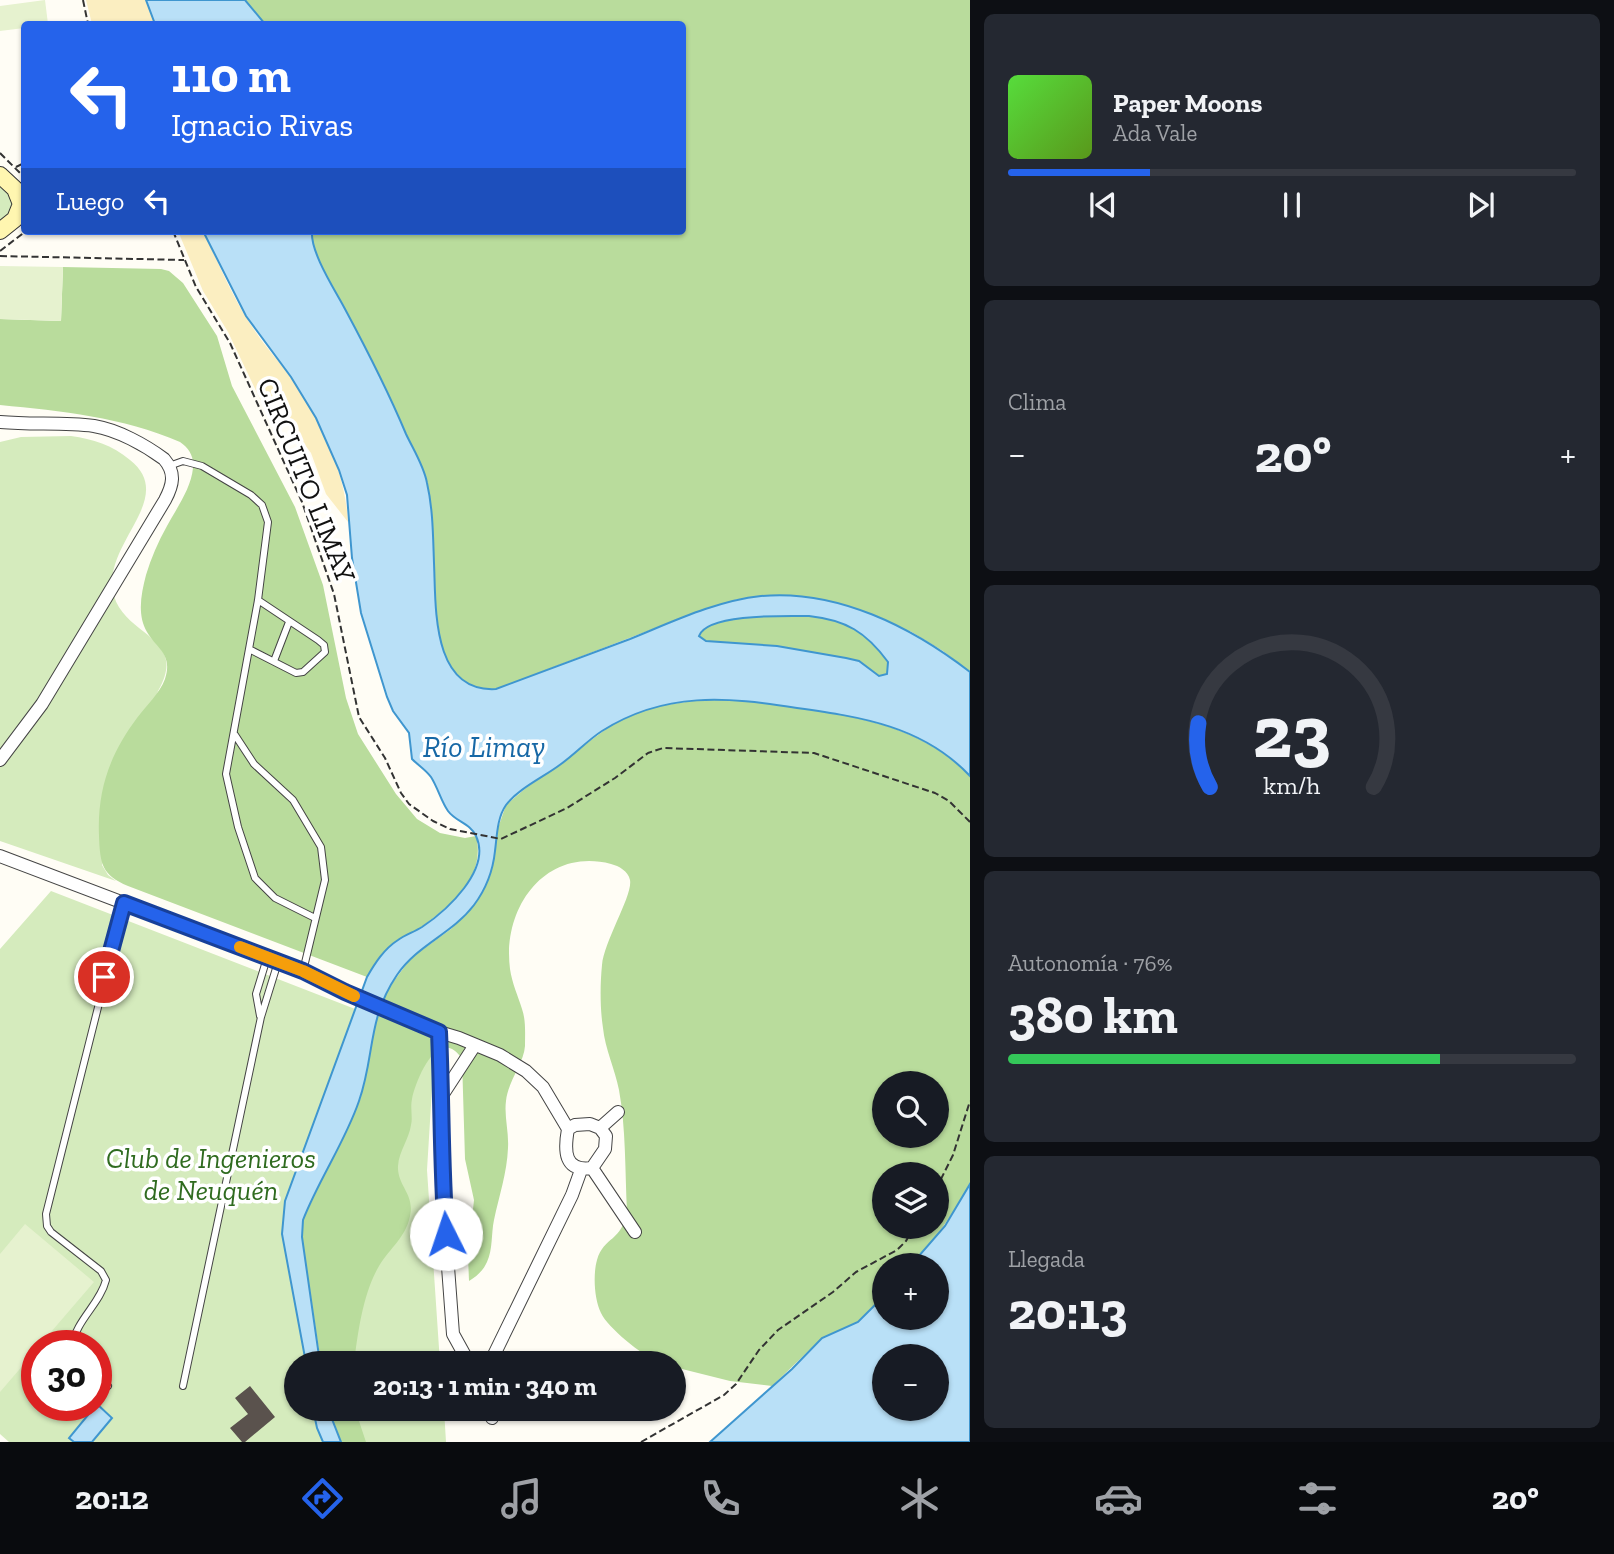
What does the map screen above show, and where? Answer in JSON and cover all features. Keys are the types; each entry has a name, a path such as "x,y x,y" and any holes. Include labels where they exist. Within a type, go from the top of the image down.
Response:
{"street":[{"path":"5,168 21,183"},
{"path":"0,231 15,219 21,204 5,168"},
{"path":"0,243 21,226"},
{"path":"0,422 84,426 108,430 159,455 169,466 173,480 165,500 42,704 0,760"},
{"path":"0,856 303,971 345,992 500,1055 526,1071 543,1087 568,1129 565,1148 568,1160 573,1167 587,1169 635,1232"},
{"path":"439,1032 443,1094 441,1142 453,1334 462,1351"},
{"path":"443,1094 475,1045"},
{"path":"600,1128 618,1112"},
{"path":"496,1351 587,1169 606,1149 606,1136 600,1128 590,1124 568,1129"}],"lane":[{"path":"169,466 183,461 202,466 251,495 262,505 268,522 258,600 226,774 238,827 255,878 275,898 316,918"},
{"path":"249,649 296,673 303,672 325,652 324,645 318,640 258,600"},
{"path":"274,661 289,622"},
{"path":"235,735 254,764 293,800 321,847 325,880 303,971"},
{"path":"77,1330 105,1286 106,1280 101,1271 51,1232 47,1226 46,1214 124,903"},
{"path":"261,1017 256,994 273,960"},
{"path":"183,1386 273,960"}],"path":[{"path":"83,0 87,21"},
{"path":"0,153 5,168 21,176"},
{"path":"0,251 21,235"},
{"name":"CIRCUITO LIMAY","path":"175,235 199,293 230,344 302,502 334,594 361,722 410,804 441,825 496,839 567,808 615,778 648,752 663,748 799,752 828,756 934,793 949,801 970,822"},
{"path":"0,257 185,260"},
{"path":"949,1163 970,1101"},
{"path":"642,1442 724,1395 736,1384 759,1350 778,1330 833,1292 856,1272 897,1250 907,1239"}],"green space":[{"path":"45,0 48,21 21,21 21,28 0,31 0,6"},
{"path":"245,0 970,0 970,672 943,651 910,631 738,599 496,689 475,686 459,677 448,662 437,623 432,513 423,470 377,371 324,271 312,235 686,235 686,21 262,21"},
{"path":"0,185 12,200 12,208 0,222"},
{"path":"0,266 63,267 61,321 0,319"},
{"path":"63,267 161,269 169,271 183,283 217,336 232,386 295,507 323,585 346,698 358,734 396,794 417,819 440,833 465,838 476,836 476,866 462,891 374,965 367,977 128,886 119,882 104,867 100,854 99,819 107,773 119,745 160,689 167,670 163,652 147,632 142,619 144,582 158,544 186,491 192,476 193,460 180,442 158,433 69,413 0,405 0,319 61,321"},
{"path":"71,436 95,441 116,450 130,460 143,475 146,491 143,507 117,559 112,577 114,596 130,621 161,648 166,659 166,673 102,865 116,881 0,841 0,442 21,437"},
{"path":"767,616 809,616 844,624 863,635 888,662 887,674 879,676 859,661 846,658 777,646 706,641 699,636 705,629 717,623 732,620"},
{"path":"706,699 763,703 845,716 890,727 933,746 970,776 970,1184 949,1217 949,1162 872,1162 872,1239 933,1239 922,1253 872,1253 872,1308 858,1322 822,1338 772,1386 730,1381 686,1370 686,1351 641,1351 635,1347 611,1326 601,1313 595,1279 600,1252 621,1228 627,1211 621,1105 604,1036 601,989 604,955 627,896 630,880 623,869 611,864 587,861 566,865 548,874 533,887 521,904 513,924 509,946 510,969 524,1018 525,1046 506,1101 507,1157 490,1252 484,1268 469,1281 468,1256 474,1200 465,1159 462,1059 453,1050 445,1048 430,1058 414,1090 410,1130 398,1166 400,1179 410,1202 410,1216 405,1230 373,1277 362,1313 356,1351 319,1351 302,1237 303,1220 361,1098 373,1027 388,989 411,958 451,929 474,905 493,864 498,828 506,805 613,724 652,707"},
{"name":"Club de Ingenieros de Neuquén","path":"51,891 435,1040 427,1170 439,1351 284,1351 284,1421 445,1421 446,1442 9,1442 0,1434 0,949"},
{"path":"25,1224 94,1282 53,1330 21,1330 21,1368 0,1392 0,1254"},
{"path":"333,1421 359,1421 366,1442 341,1442"}],"sand":[{"path":"86,0 146,0 154,21 91,21"},
{"path":"180,235 205,235 247,319 291,378 312,412 337,465 348,522 326,494 311,453 296,433 266,408 260,399 228,332 203,291"}],"water":[{"path":"146,0 245,0 262,21 154,21"},
{"name":"Río Limay","path":"205,235 312,235 324,271 377,371 423,470 432,513 437,623 448,662 459,677 475,686 496,689 727,602 761,596 789,595 818,599 872,614 898,626 924,640 970,672 970,776 952,759 932,746 911,735 867,720 746,701 697,700 649,709 626,718 602,731 511,799 501,816 493,865 478,899 455,924 414,955 387,991 376,1022 359,1101 303,1220 302,1237 318,1351 304,1351 282,1234 285,1201 367,977 388,948 432,920 454,900 472,876 478,862 479,849 476,836 467,825 448,811 431,777 412,759 409,733 393,711 387,697 361,613 352,558 347,495 316,418 291,377 246,316","holes":["809,616 844,624 872,643 888,662 887,674 879,676 859,661 846,658 777,646 706,641 699,636 705,629 717,623 749,617"]},
{"path":"970,1184 970,1442 710,1442 792,1369 822,1338 858,1322 872,1308 872,1330 949,1330 949,1253 921,1253 934,1239 949,1239 949,1219"},
{"path":"83,1421 110,1421 92,1442 74,1442 69,1438"},
{"path":"316,1421 333,1421 341,1442 323,1442"}],"building":[{"path":"250,1386 275,1417 242,1442 230,1428 248,1414 235,1398"}],"slow traffic":[{"path":"240,947 303,971 354,996"}],"route":[{"path":"104,977 124,903 303,971 439,1032 446,1234"}]}
